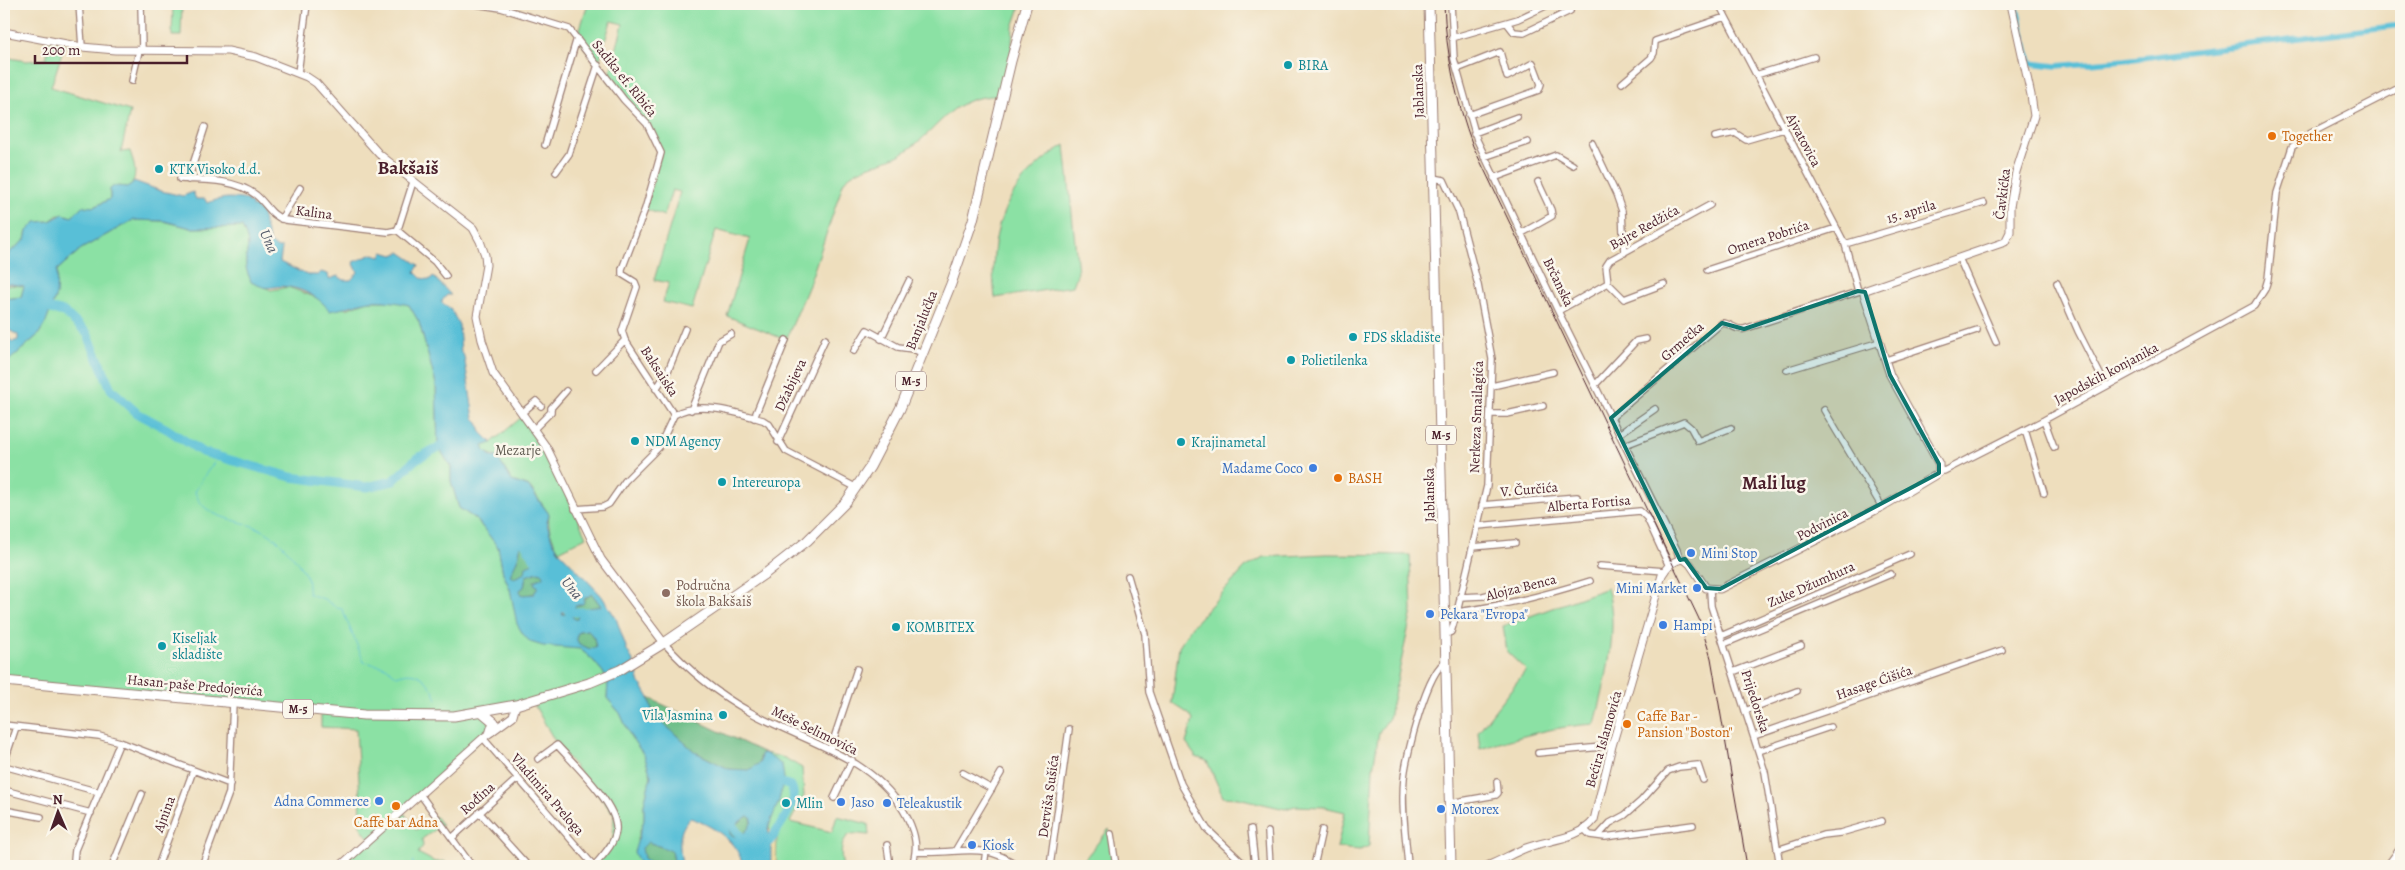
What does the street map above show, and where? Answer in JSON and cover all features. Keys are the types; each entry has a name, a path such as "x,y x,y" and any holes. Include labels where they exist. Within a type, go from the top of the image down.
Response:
{"main road":[{"name":"Banjalučka","path":"589,683 620,670 664,642 790,555 825,524 857,488 883,445 922,353 973,220 1011,61 1027,4"},
{"name":"Jablanska","path":"1429,4 1451,866"},
{"name":"Hasan-paše Predojevića","path":"4,681 233,703 384,715 454,716 512,706 589,683"},
{"path":"482,712 494,722 491,731"}],"street":[{"path":"79,4 82,47"},
{"path":"132,81 140,51 141,4"},
{"path":"298,73 307,4"},
{"name":"Sadika ef. Ribića","path":"475,4 501,8 564,27 577,38 624,100 647,124 661,152 645,209"},
{"name":"Brčanska","path":"1451,4 1452,38 1457,69 1474,133 1558,311 1678,550 1680,560"},
{"path":"1452,38 1507,23 1550,4"},
{"name":"Ajvatovica","path":"1719,4 1845,244 1898,393 1939,464 1940,470"},
{"name":"Čavkićka","path":"1861,292 2008,239 2016,172 2032,125 2032,94 2011,4"},
{"path":"1507,23 1514,32 1524,33 1570,10"},
{"path":"1622,83 1651,58 1655,42 1725,17"},
{"path":"4,32 82,47 140,51 228,51 256,57 298,73 322,87 379,154 412,182 457,214 472,228 480,241 486,264 477,311 478,327 493,374 534,429 553,460 575,509 609,571 664,642"},
{"path":"545,146 577,38"},
{"path":"1457,69 1500,52 1507,77 1533,63 1541,84 1539,90 1469,115"},
{"path":"1756,75 1814,58"},
{"path":"556,172 568,154 598,65"},
{"name":"Japodskih konjanika","path":"1940,470 1944,471 2025,430 2243,314 2254,306 2261,296 2268,279 2277,193 2292,147 2311,132 2401,87"},
{"path":"1474,133 1517,117"},
{"path":"188,180 204,127"},
{"path":"1715,137 1735,133 1746,140 1784,129"},
{"path":"1484,157 1528,142"},
{"path":"1592,142 1622,210 1624,253"},
{"path":"1494,178 1556,155 1573,165"},
{"name":"Nerkeza Smailagića","path":"1434,178 1444,180 1459,212 1478,285 1492,359 1487,486 1457,612 1450,632 1446,634"},
{"name":"Kalina","path":"180,179 216,182 243,188 255,194 273,214 281,219 388,232 397,230"},
{"path":"412,182 397,230 435,262 446,276"},
{"path":"1522,233 1552,216 1538,182"},
{"path":"281,219 300,188"},
{"name":"15. aprila","path":"1845,244 1984,202"},
{"name":"Bajre Redžića","path":"1608,283 1605,272 1607,263 1710,205"},
{"name":"Baksaiska","path":"575,509 603,507 609,504 625,481 659,447 674,415 625,340 622,331 637,287 636,282 622,274 622,269 645,209"},
{"name":"Omera Pobrića","path":"1707,270 1836,228"},
{"path":"1959,258 1996,342"},
{"path":"881,339 909,281"},
{"path":"2057,282 2078,331 2106,386"},
{"path":"1558,311 1608,283 1624,299 1664,284"},
{"name":"Grmečka","path":"1611,418 1722,323 1726,323 1737,330 1744,329 1861,292"},
{"path":"656,389 668,370 685,328"},
{"path":"854,351 866,330 898,348 912,349 922,353"},
{"path":"1886,360 1978,330"},
{"path":"691,410 719,341 731,334"},
{"name":"Džabijeva","path":"778,442 825,339"},
{"path":"1596,385 1636,341 1646,339"},
{"path":"596,370 625,340"},
{"path":"754,418 786,340"},
{"path":"1788,370 1880,342"},
{"path":"1492,386 1554,372"},
{"path":"534,429 551,412 551,408 566,391"},
{"path":"522,412 536,402 541,406"},
{"path":"1490,414 1507,414 1543,406"},
{"path":"1619,434 1654,409"},
{"path":"674,415 691,410 730,411 767,422 778,442 793,456 857,488"},
{"path":"1824,410 1882,507"},
{"path":"2044,420 2054,447"},
{"path":"1624,444 1684,422 1691,428 1698,441 1731,428"},
{"path":"2025,430 2044,493"},
{"name":"Podvinica","path":"1710,590 1727,586 1882,507 1937,475 1940,470"},
{"name":"V. Čurčića","path":"1482,505 1577,497"},
{"name":"Alberta Fortisa","path":"1478,526 1640,511 1646,518 1667,568"},
{"path":"1473,547 1515,543"},
{"name":"Zuke Džumhura","path":"1721,636 1910,554"},
{"path":"1600,566 1667,568 1680,560 1687,561 1710,590"},
{"name":"Bećira Islamovića","path":"1583,828 1594,820 1612,746 1667,568"},
{"path":"1724,644 1891,574"},
{"path":"1128,576 1143,628 1149,692 1181,784 1207,829 1246,866"},
{"name":"Alojza Benca","path":"1457,612 1484,609 1590,581"},
{"path":"1460,597 1484,596 1517,588"},
{"name":"Prijedorska","path":"1710,590 1710,606 1759,751 1769,796 1780,866"},
{"name":"Meše Selimovića","path":"664,642 699,679 728,699 765,720 852,760 873,776 896,800 915,836 917,852"},
{"path":"1733,672 1801,646"},
{"name":"Hasage Ćišića","path":"1754,736 2002,650"},
{"path":"1408,866 1404,777 1420,708 1439,666 1447,661"},
{"path":"830,750 857,669"},
{"path":"1745,711 1797,691"},
{"path":"202,866 225,808 230,784 233,703"},
{"path":"340,866 501,723 512,706"},
{"path":"4,725 81,734 120,742 230,784"},
{"path":"16,726 4,765 99,792"},
{"path":"1759,751 1830,727"},
{"name":"Derviša Sušića","path":"1050,866 1068,729"},
{"name":"Vladimira Preloga","path":"483,738 594,866"},
{"path":"78,866 74,860 75,850 120,742"},
{"path":"538,759 557,745 614,814 616,830 613,839 594,866"},
{"path":"1538,753 1612,746"},
{"path":"834,798 852,760"},
{"path":"1599,835 1610,823 1622,817 1641,801 1672,769 1698,765 1702,780"},
{"name":"Ajnina","path":"158,866 193,771"},
{"path":"964,773 992,789"},
{"path":"955,851 1001,773"},
{"name":"Rođina","path":"452,838 518,778"},
{"path":"1450,802 1496,795 1498,794 1497,782"},
{"path":"4,790 91,813"},
{"path":"112,866 142,794"},
{"path":"420,794 472,866"},
{"path":"4,810 41,817"},
{"path":"479,812 528,866"},
{"path":"1778,850 1823,835 1840,833 1882,820"},
{"path":"1487,866 1527,848 1583,828 1590,835 1605,837 1693,825"},
{"path":"1251,829 1255,866"},
{"path":"1314,866 1322,830"},
{"path":"1268,832 1270,866"},
{"path":"1112,834 1116,866"},
{"path":"887,845 890,866"},
{"path":"2387,866 2401,847"},
{"path":"912,866 917,852 986,850 1006,857 1019,866"},
{"path":"984,866 986,850"},
{"path":"2394,858 2401,865"}],"highlighted area":[{"path":"1858,291 1865,292 1890,375 1939,464 1939,473 1720,589 1706,588 1685,559 1680,560 1611,418 1722,323 1744,329"}],"green space":[{"path":"173,4 182,4 181,36 172,36"},
{"path":"588,4 1021,4 1013,27 1011,61 1003,96 971,100 959,106 906,151 891,159 866,167 844,181 809,285 786,340 727,316 750,239 716,230 692,309 663,302 669,283 654,280 680,192 672,190 664,216 645,209 661,153 647,124 608,80 623,24 611,21 598,65 577,38"},
{"path":"50,41 65,44 51,87 130,111 121,152 130,151 135,170 134,179 129,187 114,186 110,191 110,199 94,207 81,207 72,217 58,215 50,221 36,222 27,231 25,240 11,251 4,262 4,57 27,61 46,59"},
{"path":"1065,145 1078,272 1073,286 995,298 994,250 998,229 1005,210 1015,191 1028,175 1045,159"},
{"path":"133,220 164,221 191,228 242,227 248,244 246,266 251,281 271,290 288,287 346,309 368,301 394,301 409,305 419,322 436,384 438,446 451,467 451,481 459,508 477,520 498,547 503,573 510,589 518,624 523,634 580,649 592,659 603,672 608,682 607,698 620,713 631,737 644,755 651,776 644,804 644,820 637,839 641,866 594,866 613,839 614,814 557,745 532,701 483,712 488,719 491,731 402,810 416,830 435,816 442,825 422,839 423,846 418,853 435,862 444,861 450,866 340,866 370,839 361,828 360,822 356,729 321,727 321,711 4,681 4,365 38,335 46,322 56,295 57,270 81,249"},
{"path":"4,280 7,285 24,286 21,297 4,299"},
{"name":"Mezarje","path":"523,416 563,486 586,537 559,551 551,533 549,514 530,487 512,481 497,457 485,452 483,446 491,443"},
{"path":"526,541 534,552 533,563 522,576 514,578 510,576 519,556 520,547"},
{"path":"1327,554 1410,555 1412,611 1389,718 1379,732 1373,769 1369,846 1360,850 1337,848 1345,812 1324,807 1295,806 1285,809 1238,798 1223,797 1207,761 1196,757 1186,743 1193,720 1189,714 1172,703 1179,646 1192,626 1245,568 1263,557"},
{"path":"538,572 542,573 544,577 534,594 521,595 519,590 524,587 526,576"},
{"path":"1607,588 1611,604 1612,638 1607,674 1595,724 1523,736 1480,749 1478,732 1526,670 1507,652 1503,626"},
{"path":"592,594 601,606 581,614 576,620 573,617 562,614"},
{"path":"588,630 594,638 596,647 590,649 579,645 576,638 579,631"},
{"path":"649,698 765,753 760,756 760,763 749,771 729,769 695,752 653,714"},
{"path":"765,753 785,758 802,768 804,796 790,822 832,832 837,816 868,824 869,835 852,834 845,839 841,853 843,866 771,866 768,831 782,787 782,778 780,769"},
{"path":"748,816 752,819 747,830 736,837 730,834 730,828"},
{"path":"1109,829 1116,866 1079,866"},
{"path":"648,842 672,851 675,866 652,866 644,858 641,848"}],"sand":[{"path":"768,828 777,837 776,866 770,865 771,842"}],"water":[{"path":"134,181 161,191 183,196 193,192 196,199 205,199 207,203 227,198 248,200 249,203 252,203 252,207 257,206 257,210 261,211 270,243 278,248 282,248 280,262 307,275 318,275 321,272 328,274 329,279 338,276 344,280 351,280 358,272 353,262 373,254 381,256 383,252 393,255 400,252 419,265 415,272 421,278 430,280 433,276 451,295 447,295 441,302 451,309 459,325 461,353 464,356 474,418 478,422 481,432 492,443 483,446 485,451 492,457 497,457 512,481 529,487 549,514 547,523 552,540 559,551 601,595 616,618 627,650 635,664 639,681 649,698 653,714 695,752 729,769 749,770 760,763 761,754 765,753 782,765 784,778 779,801 768,828 771,843 771,866 742,866 736,850 730,842 715,830 690,818 683,829 680,840 682,866 675,866 672,851 648,842 642,848 644,858 652,866 640,865 634,852 644,820 644,804 651,776 644,755 631,737 620,713 607,698 608,682 603,672 592,659 580,649 543,646 530,642 517,624 510,589 503,573 498,547 477,520 459,508 451,481 451,467 438,446 436,384 419,322 409,305 370,301 330,311 317,298 301,290 283,286 268,288 251,282 246,266 248,244 242,227 191,228 164,221 133,220 81,249 57,270 56,295 46,322 38,335 4,365 4,331 12,342 18,340 18,335 5,328 4,330 4,299 21,297 24,286 5,283 4,262 11,251 25,240 27,231 36,222 50,221 63,214 72,217 82,206 94,207 110,199 110,189 114,186 129,187","holes":["526,541 534,552 533,563 526,566 525,573 514,578 510,576 520,547","538,572 542,573 543,577 534,581 535,585 538,586 534,594 521,595 520,590 524,587 526,576","592,594 601,606 582,609 576,620 570,615 562,614 563,611 575,610 575,606 583,604 585,598","588,630 594,638 596,647 590,649 579,644 576,638 579,631","748,816 752,819 747,830 736,837 730,834 730,828"]}],"waterway":[{"path":"2016,4 2030,63 2056,66 2125,60 2401,25"},
{"name":"Una","path":"38,306 64,312 87,333 111,389 137,413 167,429 202,452 291,477 367,487 393,481 416,459 449,442"},
{"path":"219,456 195,492 199,501 213,513 251,525 274,537 302,569 307,578 309,594 324,599 337,608 342,609 364,662 386,667 397,676 411,673 417,675 427,682 437,699"},
{"name":"Una","path":"518,532 539,566"},
{"name":"Una","path":"563,602 569,612 588,612 590,615"},
{"path":"771,841 791,807 793,800 791,786 782,783"},
{"name":"Una","path":"726,817 747,845"},
{"path":"413,861 413,866"}],"railway":[{"path":"1444,4 1447,41 1453,76 1473,146 1699,619 1711,658 1747,866"}],"place":[{"name":"BIRA","path":"1288,65"},
{"name":"Together","path":"2272,136"},
{"name":"KTK Visoko d.d.","path":"159,169"},
{"name":"FDS skladište","path":"1353,337"},
{"name":"Polietilenka","path":"1291,360"},
{"name":"NDM Agency","path":"635,441"},
{"name":"Krajinametal","path":"1181,442"},
{"name":"Madame Coco","path":"1313,468"},
{"name":"BASH","path":"1338,478"},
{"name":"Intereuropa","path":"722,482"},
{"name":"Mini Stop","path":"1691,553"},
{"name":"Mini Market","path":"1697,588"},
{"name":"Područna škola Bakšaiš","path":"666,593"},
{"name":"Pekara \"Evropa\"","path":"1430,614"},
{"name":"Hampi","path":"1663,625"},
{"name":"KOMBITEX","path":"896,627"},
{"name":"Kiseljak skladište","path":"162,646"},
{"name":"Vila Jasmina","path":"723,715"},
{"name":"Caffe Bar - Pansion \"Boston\"","path":"1627,724"},
{"name":"Adna Commerce","path":"379,801"},
{"name":"Jaso","path":"841,802"},
{"name":"Mlin","path":"786,803"},
{"name":"Teleakustik","path":"887,803"},
{"name":"Caffe bar Adna","path":"396,806"},
{"name":"Motorex","path":"1441,809"},
{"name":"Kiosk","path":"972,845"}],"district":[{"name":"Bakšaiš","path":"408,167"},
{"name":"Mali lug","path":"1774,482"}]}
